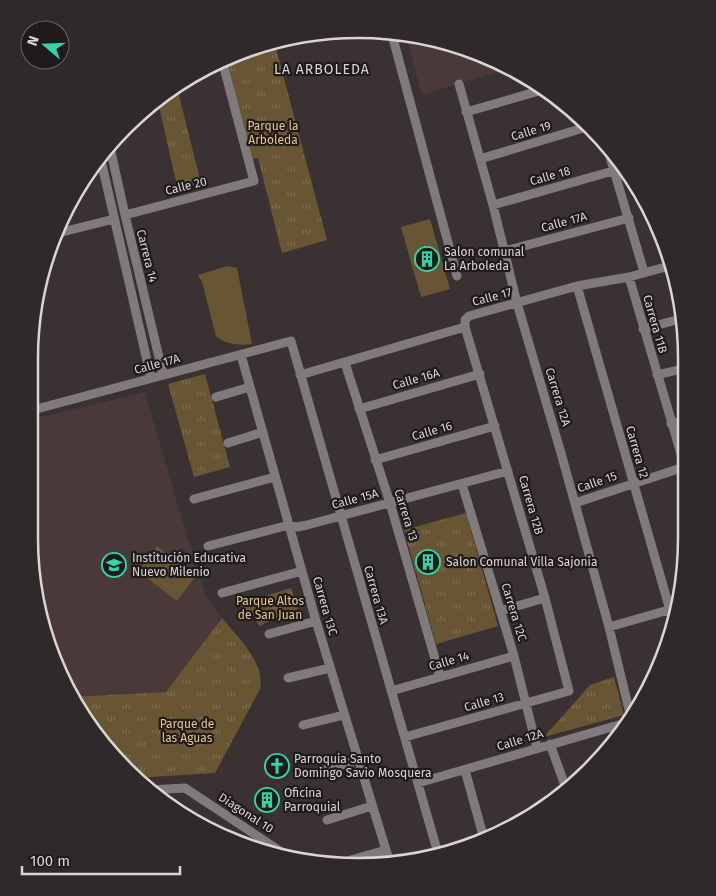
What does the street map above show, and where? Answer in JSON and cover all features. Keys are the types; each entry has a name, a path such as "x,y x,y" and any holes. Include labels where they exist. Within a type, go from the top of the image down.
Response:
{"street":[{"path":"393,39 457,276"},
{"name":"Calle 20","path":"125,215 254,181 224,67"},
{"name":"Carrera 12A","path":"459,84 505,251 516,303 575,503 609,627 629,709"},
{"path":"466,112 536,92"},
{"name":"Calle 19","path":"480,159 582,128"},
{"name":"Carrera 14","path":"111,154 163,374"},
{"path":"612,163 644,272"},
{"name":"Carrera 14","path":"102,166 151,378"},
{"name":"Calle 18","path":"492,205 614,170"},
{"name":"Calle 17A","path":"505,251 629,218"},
{"path":"64,232 114,219"},
{"name":"Calle 17","path":"300,375 465,327 465,320 469,316 576,286 629,277 665,267"},
{"name":"Carrera 11B","path":"629,277 678,446"},
{"name":"Carrera 12","path":"576,286 632,483 672,600"},
{"path":"643,329 676,320"},
{"name":"Carrera 12B","path":"465,327 545,598 570,691"},
{"name":"Calle 17A","path":"38,409 291,341"},
{"name":"Carrera 13A","path":"291,341 340,516 438,849"},
{"name":"Carrera 13C","path":"241,355 316,621 388,857"},
{"name":"Carrera 13","path":"345,363 390,503 440,676"},
{"path":"657,376 678,370"},
{"name":"Calle 16A","path":"359,409 480,374"},
{"path":"216,397 250,387"},
{"path":"671,424 678,422"},
{"name":"Calle 16","path":"375,460 495,426"},
{"path":"228,443 263,432"},
{"name":"Calle 15","path":"575,503 678,467"},
{"name":"Calle 15A","path":"208,546 289,525 297,527 508,471"},
{"path":"194,499 276,477"},
{"name":"Carrera 12C","path":"462,484 514,656 537,748"},
{"path":"222,593 302,571"},
{"path":"500,611 545,598"},
{"path":"609,627 670,609"},
{"path":"269,634 316,621"},
{"name":"Calle 14","path":"391,691 514,656"},
{"path":"288,678 330,668"},
{"name":"Calle 13","path":"405,738 570,691"},
{"path":"303,726 344,714"},
{"name":"Calle 12A","path":"418,783 618,725"},
{"path":"550,744 564,783"},
{"path":"316,773 358,760"},
{"path":"465,770 482,833"},
{"name":"Diagonal 10","path":"160,789 186,788 278,849"},
{"path":"327,820 372,806"},
{"path":"358,858 386,850"}],"shaded area":[{"path":"408,43 441,48 481,62 501,71 422,95"},
{"name":"Institución Educativa Nuevo Milenio","path":"145,392 205,593 222,618 166,692 79,697 62,661 48,621 40,580 38,559 38,418"}],"green space":[{"name":"Parque la Arboleda","path":"276,48 327,240 282,253 258,158 253,159 228,65"},
{"path":"179,93 201,183 178,190 159,107"},
{"path":"430,219 450,289 421,297 401,227"},
{"path":"227,266 237,268 252,344 233,344 216,336 202,282 198,275"},
{"path":"205,374 230,467 194,477 168,384"},
{"path":"466,513 498,626 436,644 404,530"},
{"path":"157,546 196,576 177,601 138,571"},
{"name":"Parque Altos de San Juan","path":"291,588 299,612 260,626 239,604"},
{"name":"Parque de las Aguas","path":"222,618 249,651 258,669 260,679 260,689 215,773 145,777 117,749 79,697 166,692"},
{"path":"614,677 624,715 544,737 590,685"}],"place":[{"name":"Salon comunal La Arboleda","path":"427,259"},
{"name":"Salon Comunal Villa Sajonia","path":"428,562"},
{"name":"Institución Educativa Nuevo Milenio","path":"114,565"},
{"name":"Parroquia Santo Domingo Savio Mosquera","path":"277,766"},
{"name":"Oficina Parroquial","path":"267,800"}],"district":[{"name":"LA ARBOLEDA","path":"322,69"}]}
